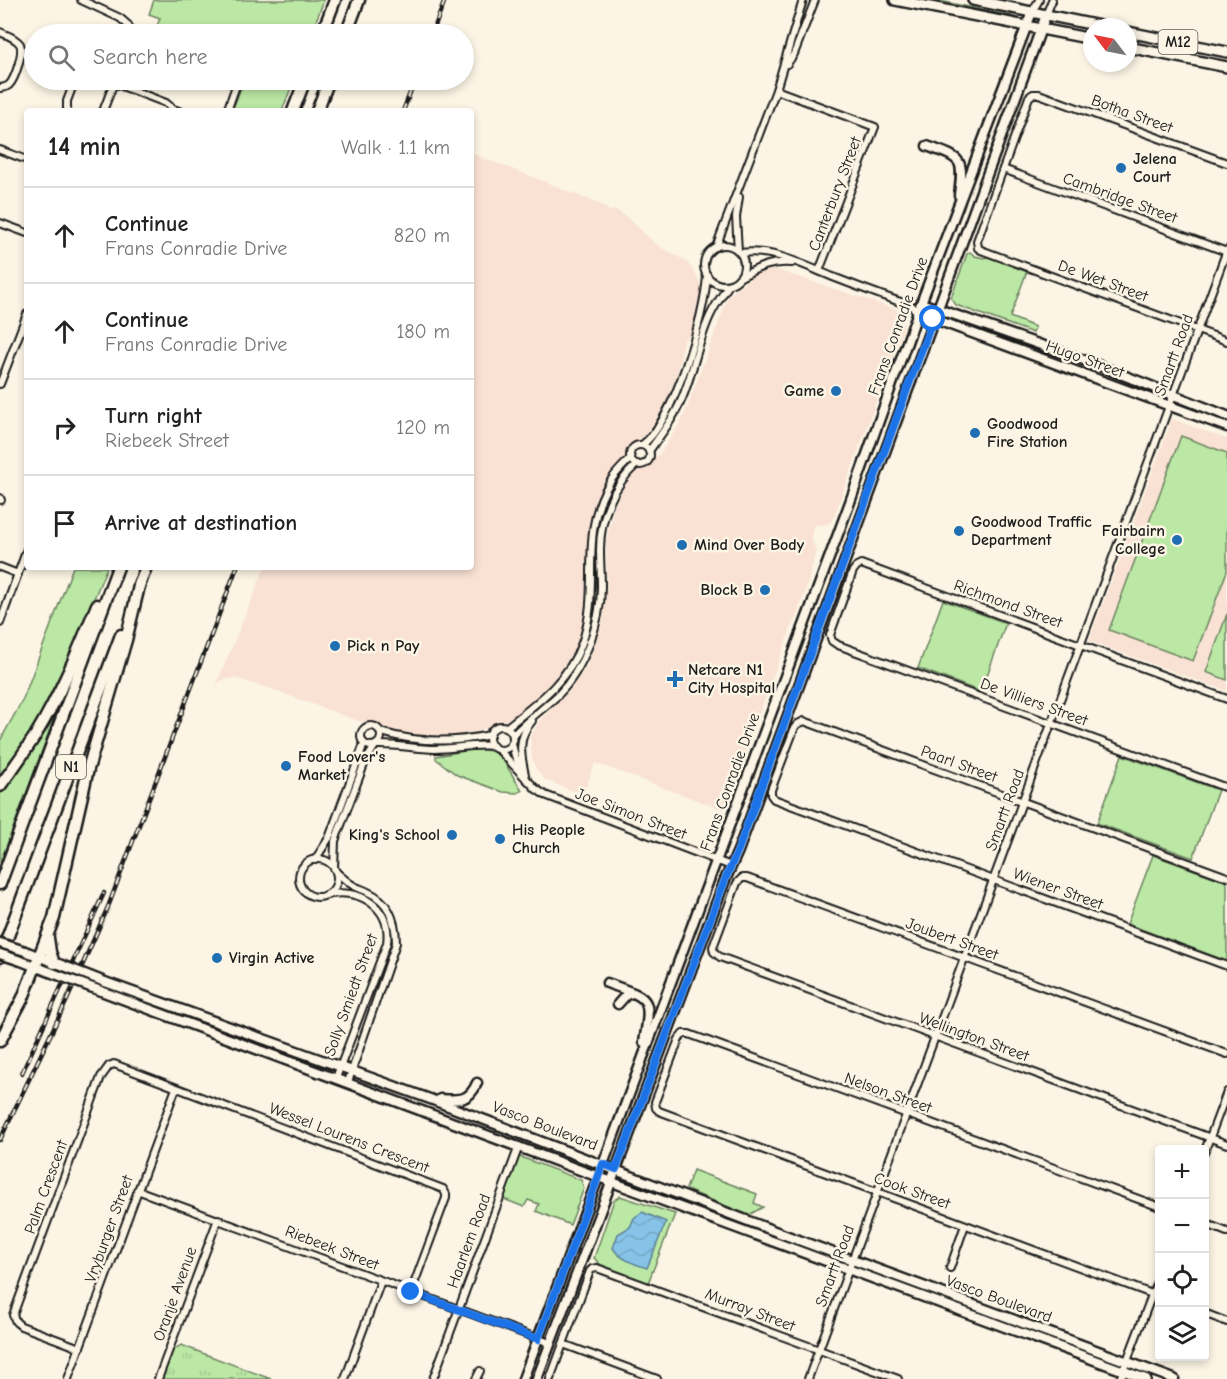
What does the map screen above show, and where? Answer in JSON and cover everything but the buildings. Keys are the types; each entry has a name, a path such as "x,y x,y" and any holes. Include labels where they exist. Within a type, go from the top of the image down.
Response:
{"highway":[{"path":"326,24 335,0"},
{"path":"350,24 359,0"},
{"path":"293,108 301,90"},
{"path":"319,108 325,90"},
{"path":"0,786 44,720 75,655 111,570"},
{"name":"N1","path":"0,884 117,570"},
{"name":"N1","path":"0,955 145,570"},
{"path":"0,1041 23,998 54,918 88,769 126,640 140,582"},
{"path":"48,935 50,952 56,967"}],"main road":[{"path":"895,0 1083,37"},
{"path":"973,0 1083,23"},
{"name":"Frans Conradie Drive","path":"523,1379 850,502 915,310 921,303 1032,12"},
{"name":"Frans Conradie Drive","path":"537,1379 738,850 1046,15"},
{"name":"M12","path":"1137,34 1227,52"},
{"name":"M12","path":"1137,49 1227,67"},
{"path":"927,146 952,156 960,164 962,171 957,210"},
{"name":"Hugo Street","path":"921,303 1095,364 1227,416"},
{"name":"Hugo Street","path":"915,310 933,319 1227,427"},
{"path":"1045,360 1049,348"},
{"path":"0,943 25,951 37,962"},
{"path":"0,955 21,961 37,962"},
{"name":"Vasco Boulevard","path":"37,962 105,982 430,1098 616,1169 850,1264 1146,1379"},
{"name":"Vasco Boulevard","path":"56,967 101,991 598,1176 850,1264"},
{"path":"608,983 643,998 648,1008 641,1063"},
{"path":"618,1004 626,995 634,993"},
{"path":"430,1098 463,1099 473,1092 477,1083"},
{"name":"Vasco Boulevard","path":"1123,1370 1173,1379"}],"street":[{"path":"81,0 120,18 127,24"},
{"path":"716,247 776,90 803,0"},
{"path":"784,67 794,54 815,0"},
{"path":"1032,12 1039,0"},
{"path":"1046,15 1052,0"},
{"path":"0,32 19,42 22,52 12,80 6,87 0,88"},
{"path":"67,108 71,90"},
{"path":"104,108 111,90"},
{"path":"136,90 173,108"},
{"path":"228,108 234,90"},
{"name":"Canterbury Street","path":"776,90 875,127 819,271"},
{"name":"Botha Street","path":"1003,169 1029,97 1037,93 1227,163"},
{"path":"0,150 24,159"},
{"name":"De Wet Street","path":"1003,169 977,241 978,248 1227,341"},
{"name":"Cambridge Street","path":"1003,169 1227,252"},
{"path":"739,278 744,268 739,252 736,217 741,185"},
{"path":"0,223 24,231"},
{"path":"729,285 714,282 707,275 704,267 704,261 710,251 716,247 730,246 739,252 763,253 786,258 915,310"},
{"name":"Smartt Road","path":"808,1379 1227,252"},
{"path":"707,275 704,299 682,378 663,418 652,435 642,445 631,451 631,458 637,464 647,462 649,451 679,407 709,318 720,296 729,285 761,266 777,262 795,263"},
{"path":"0,384 24,323"},
{"path":"18,339 24,341"},
{"path":"642,445 649,451"},
{"path":"496,748 490,741 493,730 496,727 507,727 536,704 555,685 571,664 581,645 591,598 591,545 597,510 610,481 631,458"},
{"path":"526,779 520,746 522,735 528,725 573,677 592,638 599,609 600,548 604,518 620,481 637,464"},
{"path":"0,623 24,557"},
{"name":"Richmond Street","path":"832,641 830,632 853,571 861,564 1227,699"},
{"path":"0,567 18,574"},
{"name":"De Villiers Street","path":"832,641 1227,788"},
{"path":"490,735 434,741 395,736 369,725 360,735 364,744 369,746 393,744 433,749 479,745 506,749 512,744 513,735 542,710"},
{"name":"Paarl Street","path":"779,800 772,797 771,790 795,727 804,721 1227,877"},
{"path":"507,727 513,735"},
{"path":"335,870 326,861 315,860 302,868 299,880 303,889 310,895 318,897 326,895 334,888 337,878 335,841 365,762 381,739 381,732"},
{"path":"315,860 329,838 364,744"},
{"name":"Joe Simon Street","path":"512,744 526,779"},
{"name":"Joe Simon Street","path":"496,748 536,789 555,800 730,866"},
{"name":"Wiener Street","path":"779,800 1227,966"},
{"name":"Solly Smiedt Street","path":"335,870 353,885 382,901 394,919 396,931 396,943 348,1082"},
{"name":"Joubert Street","path":"714,952 714,945 737,883 745,878 1227,1054"},
{"name":"Solly Smiedt Street","path":"326,895 348,893 377,906 383,915 388,933 387,943 336,1078"},
{"name":"Wellington Street","path":"714,952 720,957 1227,1144"},
{"name":"Nelson Street","path":"656,1108 655,1102 679,1039 683,1034 687,1034 1155,1205"},
{"name":"Palm Crescent","path":"80,1348 21,1326 13,1315 105,1071 111,1065 119,1065 176,1088"},
{"name":"Vryburger Street","path":"68,1379 176,1088"},
{"name":"Wessel Lourens Crescent","path":"176,1088 443,1189 446,1198 411,1292"},
{"path":"1207,1145 1227,1092"},
{"name":"Cook Street","path":"656,1108 877,1193 1155,1295"},
{"name":"Haarlem Road","path":"433,1379 519,1146"},
{"name":"Riebeek Street","path":"137,1190 550,1343"},
{"name":"Oranje Avenue","path":"158,1379 218,1219"},
{"path":"950,1268 965,1225"},
{"path":"1209,1225 1227,1232"},
{"name":"Murray Street","path":"563,1344 592,1269 601,1269 898,1379"},
{"path":"345,1379 381,1281"},
{"path":"1123,1370 1155,1286"},
{"path":"1209,1316 1227,1322"},
{"path":"550,1379 563,1344 657,1379"},
{"path":"477,1379 480,1371"}],"shaded area":[{"path":"474,154 596,202 610,211 616,210 657,245 686,261 696,274 701,286 701,304 692,331 684,341 677,373 666,403 644,436 607,479 595,509 589,532 588,601 582,630 563,669 549,687 509,719 478,731 444,737 420,737 361,722 234,678 222,680 216,685 264,570 474,570"},
{"path":"773,269 898,310 904,326 833,519 828,524 815,525 811,536 816,551 808,583 724,810 595,763 583,795 545,780 536,769 532,759 530,738 540,720 569,692 587,666 602,625 607,586 606,541 614,508 623,487 635,472 659,455 683,418 729,295 755,275"},
{"name":"Fairbairn College","path":"1172,419 1227,439 1227,691 1089,641"}],"green space":[{"path":"154,0 324,0 315,24 158,24 160,18 149,14"},
{"path":"924,0 936,0 1012,16 1011,18"},
{"path":"240,90 290,90 283,108 233,108"},
{"path":"970,252 975,256 988,257 1027,271 1010,317 1035,327 1033,333 956,305 951,298 967,254"},
{"name":"Fairbairn College","path":"1181,436 1227,453 1227,571 1193,661 1109,630"},
{"path":"72,570 106,570 67,664 37,723 0,780 0,741 23,699"},
{"path":"943,600 1006,623 981,692 918,668"},
{"path":"1227,614 1227,680 1206,672"},
{"path":"74,665 0,863 0,793"},
{"path":"476,749 492,751 502,758 522,791 503,792 457,775 436,759 436,756"},
{"path":"1122,755 1218,790 1193,858 1097,823"},
{"path":"1153,855 1227,882 1227,961 1127,924"},
{"path":"518,1156 581,1180 584,1188 570,1225 536,1211 539,1204 528,1200 524,1207 501,1198"},
{"path":"693,1170 757,1194 754,1203 763,1207 749,1215 689,1191 686,1189"},
{"path":"620,1196 675,1214 648,1283 601,1265 594,1258 614,1200"},
{"path":"181,1345 271,1379 162,1379 173,1350"}],"water":[{"path":"642,1212 666,1222 647,1268 623,1258 613,1248 618,1234 630,1227 634,1218"}],"railway":[{"path":"436,24 445,0"},
{"path":"404,108 411,90"},
{"path":"0,1140 67,1000 108,907 236,570"},
{"path":"22,1073 104,893"}],"place":[{"name":"Jelena Court","path":"1121,168"},
{"name":"Game","path":"836,391"},
{"name":"Goodwood Fire Station","path":"975,433"},
{"name":"Goodwood Traffic Department","path":"959,531"},
{"name":"Fairbairn College","path":"1177,540"},
{"name":"Mind Over Body","path":"682,545"},
{"name":"Block B","path":"765,590"},
{"name":"Pick n Pay","path":"335,646"},
{"name":"Netcare N1 City Hospital","path":"675,679"},
{"name":"Food Lover's Market","path":"286,766"},
{"name":"King's School","path":"452,835"},
{"name":"His People Church","path":"500,839"},
{"name":"Virgin Active","path":"217,958"}],"route":[{"path":"411,1292 538,1339 603,1164 616,1169 738,850 933,319"}]}
